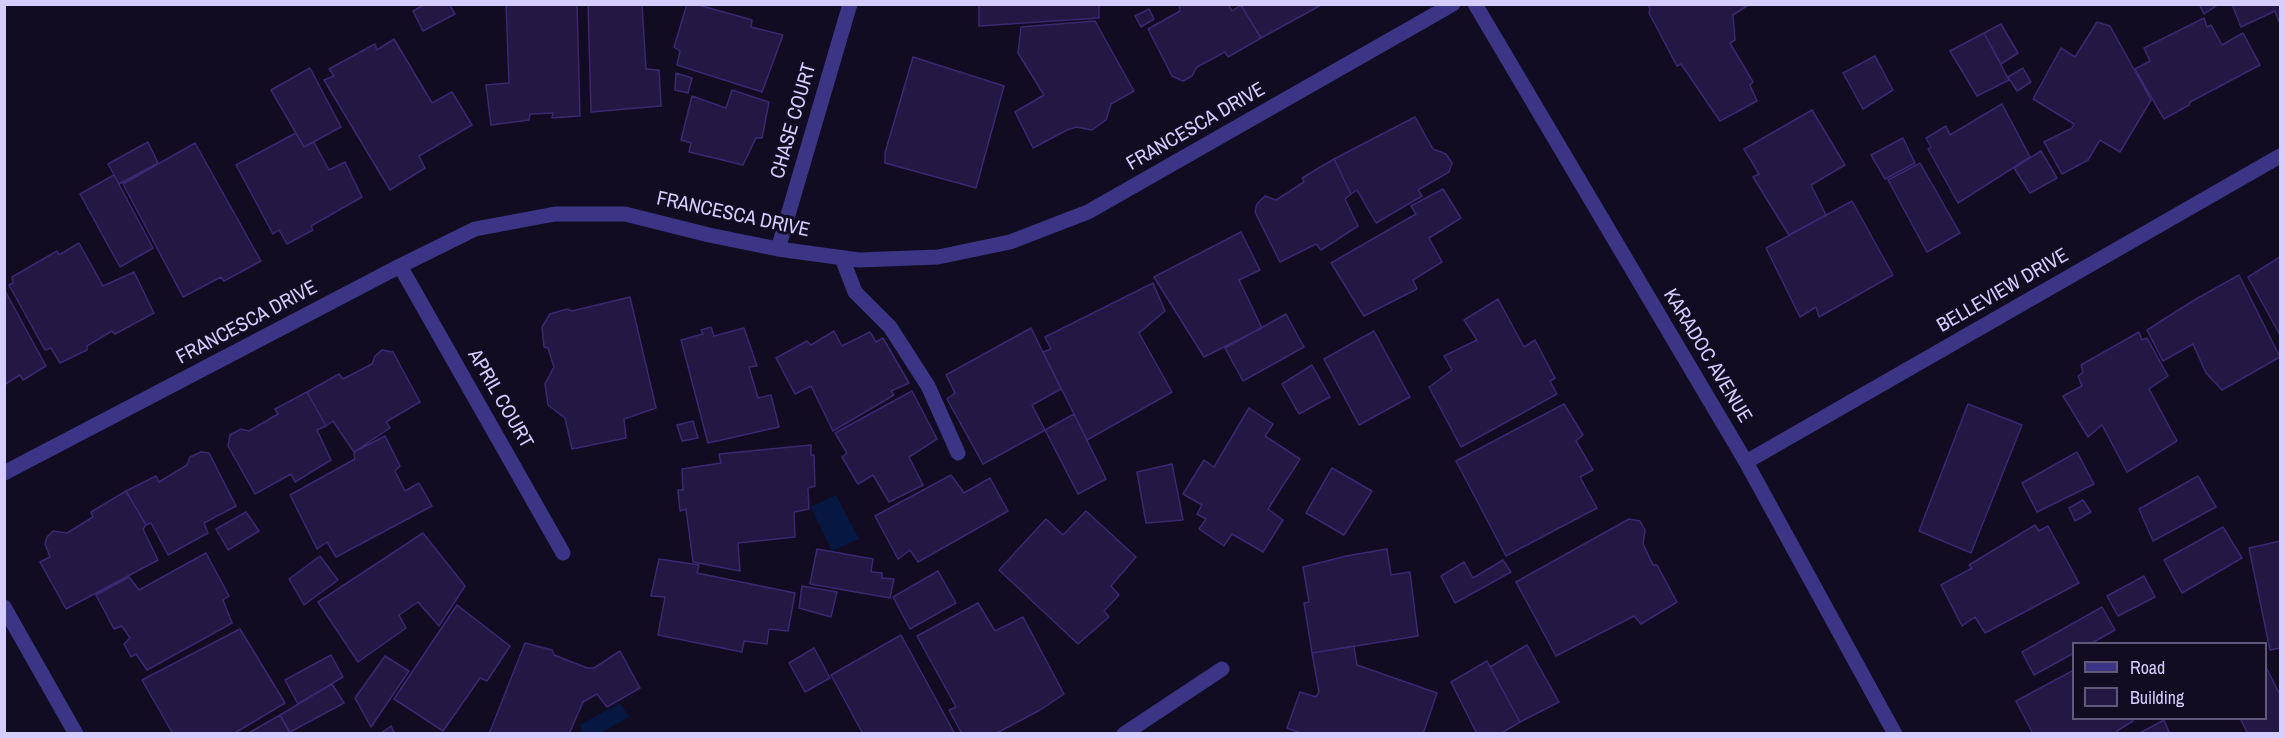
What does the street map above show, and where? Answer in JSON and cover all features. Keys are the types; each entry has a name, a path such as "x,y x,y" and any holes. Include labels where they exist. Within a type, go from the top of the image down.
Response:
{"street":[{"name":"CHASE COURT","path":"778,249 850,4"},
{"name":"FRANCESCA DRIVE","path":"4,473 475,229 555,214 625,214 778,249 859,261 938,257 1010,242 1088,212 1453,4"},
{"name":"KARADOC AVENUE","path":"1475,4 1746,462 1895,734"},
{"name":"BELLEVIEW DRIVE","path":"1746,462 2280,156"},
{"path":"842,258 855,292 890,327 928,386 958,453"},
{"name":"APRIL COURT","path":"400,266 563,553"},
{"path":"4,608 76,734"},
{"path":"1124,734 1222,669"}],"water":[{"path":"836,495 859,539 832,551 811,507"},
{"path":"620,703 629,717 600,733 583,733 580,725"}],"building":[{"path":"425,4 449,4 455,14 423,31 413,11"},
{"path":"506,4 577,4 580,116 552,118 553,113 530,114 529,120 491,125 486,85 509,83"},
{"path":"588,4 642,4 646,69 659,70 661,106 591,112"},
{"path":"687,4 695,4 752,20 751,27 783,35 762,92 677,65 680,51 674,47"},
{"path":"979,4 1099,4 1099,18 979,26"},
{"path":"1179,4 1228,4 1232,11 1241,5 1261,38 1228,57 1225,52 1197,67 1192,76 1183,81 1172,76 1148,29 1180,11"},
{"path":"1323,4 1261,38 1241,5"},
{"path":"1648,4 1750,4 1733,15 1735,40 1730,43 1753,82 1750,85 1757,101 1720,121 1681,64 1677,66 1649,13"},
{"path":"2199,4 2219,4 2204,14"},
{"path":"2232,4 2280,4 2280,24 2275,11 2241,27"},
{"path":"1149,9 1154,19 1141,27 1135,16"},
{"path":"2204,18 2207,27 2211,25 2222,45 2243,33 2260,65 2190,102 2189,105 2164,119 2135,69 2150,61 2144,48"},
{"path":"1095,21 1134,91 1111,104 1106,120 1092,130 1076,127 1033,148 1015,112 1044,95 1018,53 1021,27"},
{"path":"2097,22 2110,26 2151,100 2120,152 2100,140 2088,160 2062,174 2044,142 2072,128 2074,124 2033,99 2061,48 2075,57"},
{"path":"2001,24 2018,53 2001,64 1984,33"},
{"path":"1984,33 2009,80 1977,96 1950,51"},
{"path":"394,39 432,103 452,92 472,125 419,156 425,168 390,190 324,80 334,76 329,69 375,44 377,50"},
{"path":"1875,56 1893,90 1863,109 1843,73"},
{"path":"913,57 1004,86 976,188 885,163 885,153"},
{"path":"310,68 341,127 304,147 271,90"},
{"path":"2023,68 2031,82 2017,91 2008,77"},
{"path":"676,73 692,78 688,93 675,90"},
{"path":"732,90 769,102 762,138 756,138 743,165 689,152 691,143 681,140 692,96 726,108"},
{"path":"2002,104 2030,157 1958,203 1928,149 1931,147 1926,138 1946,126 1950,135"},
{"path":"1812,110 1845,165 1811,185 1826,215 1789,235 1753,177 1759,174 1744,149"},
{"path":"1415,117 1433,149 1446,154 1452,163 1449,172 1418,190 1422,196 1376,223 1357,190 1351,194 1334,159"},
{"path":"296,133 304,147 314,142 329,170 345,162 362,197 311,226 313,230 287,244 279,230 273,234 236,165"},
{"path":"1903,138 1915,163 1885,179 1871,155"},
{"path":"148,142 158,163 119,184 108,164"},
{"path":"195,143 261,261 224,281 221,277 183,297 123,184"},
{"path":"2041,151 2057,178 2030,193 2014,168"},
{"path":"1334,159 1351,194 1345,199 1358,226 1321,250 1316,244 1280,262 1255,212 1257,204 1265,196 1276,200 1304,182 1302,178"},
{"path":"1920,163 1960,233 1927,252 1888,180"},
{"path":"114,175 153,248 120,267 80,194"},
{"path":"1443,189 1461,218 1429,238 1442,262 1413,280 1417,289 1364,316 1331,263 1416,214 1411,206"},
{"path":"1852,201 1893,275 1819,317 1816,307 1800,317 1766,248"},
{"path":"1241,232 1260,270 1239,280 1262,328 1204,357 1154,277"},
{"path":"79,243 103,286 134,272 154,313 115,334 112,331 87,346 87,350 60,363 51,348 45,350 9,285 13,283 12,277 57,251 59,255"},
{"path":"2280,257 2280,335 2248,277"},
{"path":"2239,275 2280,357 2222,390 2206,373 2193,344 2163,361 2147,330"},
{"path":"1153,283 1165,311 1139,333 1172,392 1087,440 1043,352 1051,349 1045,337"},
{"path":"4,289 46,366 23,380 20,375 4,385"},
{"path":"630,297 656,408 624,419 626,438 572,449 565,418 548,405 545,384 554,367 548,348 544,347 542,327 550,314"},
{"path":"1498,299 1524,347 1535,340 1555,378 1550,381 1557,394 1461,447 1429,387 1452,370 1444,356 1477,340 1464,320"},
{"path":"1286,314 1304,347 1243,381 1225,348"},
{"path":"711,327 714,336 744,328 757,366 749,367 758,398 771,395 779,427 708,443 681,340 703,334 701,330"},
{"path":"1031,328 1061,389 1032,405 1045,430 983,464 947,399 955,393 946,375"},
{"path":"834,331 842,346 870,332 876,342 883,338 909,383 891,391 894,395 833,431 811,386 795,394 776,358 807,341 811,345"},
{"path":"1374,331 1410,397 1359,425 1324,359"},
{"path":"2139,332 2142,340 2147,338 2168,376 2149,389 2177,441 2127,472 2102,425 2088,437 2063,396 2082,386 2078,376 2083,372 2081,365"},
{"path":"382,350 393,352 420,402 386,422 390,428 354,452 333,421 326,426 307,392 339,374 343,379 372,364 375,356"},
{"path":"1312,365 1330,397 1299,414 1282,384"},
{"path":"912,391 937,439 909,457 923,485 889,502 873,475 858,484 842,457 847,453 835,433"},
{"path":"307,392 326,426 317,430 331,460 295,482 291,474 255,494 228,446 230,435 241,429 249,431 278,414 275,409"},
{"path":"1564,404 1583,435 1576,441 1593,470 1580,477 1597,508 1506,556 1456,461"},
{"path":"1968,404 2022,425 1971,553 1919,531"},
{"path":"1249,408 1273,424 1265,436 1300,459 1268,509 1283,520 1263,552 1232,534 1224,546 1199,529 1206,519 1197,514 1202,505 1183,494 1204,460 1214,467"},
{"path":"1074,414 1106,479 1078,494 1045,430"},
{"path":"693,421 698,438 682,441 677,425"},
{"path":"385,436 400,466 395,471 405,491 419,483 432,506 336,557 327,542 317,549 290,495 355,459 354,452"},
{"path":"811,445 811,455 814,455 815,486 808,488 809,509 794,512 795,537 738,543 740,571 693,562 686,509 680,511 678,490 683,490 682,469 721,463 719,454"},
{"path":"201,452 209,453 236,506 204,523 208,533 168,555 151,523 146,525 126,491 156,476 159,482 187,465 190,457"},
{"path":"2077,452 2094,484 2037,512 2022,483"},
{"path":"1172,464 1183,520 1146,523 1137,472"},
{"path":"1332,468 1372,491 1344,535 1306,513"},
{"path":"951,475 964,493 990,478 1008,511 918,562 910,550 898,559 875,516"},
{"path":"2198,476 2216,507 2153,541 2139,509"},
{"path":"126,491 146,525 143,529 158,560 66,609 40,562 50,557 45,544 47,537 53,531 67,533 93,517 91,512"},
{"path":"2083,500 2091,512 2075,521 2069,508"},
{"path":"1086,511 1136,557 1111,586 1119,595 1104,611 1109,617 1078,644 999,570 1046,519 1063,535"},
{"path":"246,512 259,531 228,550 216,529"},
{"path":"1629,519 1640,521 1645,530 1643,544 1653,565 1657,565 1677,602 1641,624 1634,616 1556,656 1516,582"},
{"path":"2035,525 2039,531 2048,526 2079,583 1985,633 1975,617 1962,626 1941,585 1972,568 1969,565"},
{"path":"2223,527 2242,558 2182,593 2164,560"},
{"path":"423,533 465,586 439,626 418,602 399,615 406,628 358,662 318,602"},
{"path":"2280,541 2280,648 2270,650 2249,548"},
{"path":"817,549 873,559 871,572 882,573 882,578 894,579 890,598 810,584"},
{"path":"1387,549 1391,575 1410,572 1418,636 1312,653 1304,603 1309,602 1303,567"},
{"path":"206,553 229,596 223,600 232,623 147,670 136,654 131,657 124,644 130,638 122,626 114,629 96,595 129,577 139,590"},
{"path":"320,556 338,580 304,605 289,579"},
{"path":"659,559 699,565 697,573 795,593 788,631 769,629 767,644 744,641 742,652 658,635 665,597 651,596"},
{"path":"1503,560 1511,572 1455,603 1441,576 1464,562 1473,578"},
{"path":"938,571 956,603 910,629 893,597"},
{"path":"2144,576 2155,597 2118,616 2107,596"},
{"path":"802,586 837,592 831,617 799,608"},
{"path":"978,603 995,631 1023,617 1064,694 1040,710 995,734 962,734 949,710 956,707 917,636"},
{"path":"457,605 510,646 487,681 480,678 443,731 394,699"},
{"path":"2102,607 2115,630 2094,642 2072,642 2072,654 2034,675 2022,652"},
{"path":"240,629 285,703 233,734 173,734 142,680"},
{"path":"901,635 955,734 863,734 831,675"},
{"path":"525,643 552,650 554,655 587,668 594,668 620,651 640,688 607,707 597,694 583,702 569,734 489,734"},
{"path":"1527,645 1559,702 1520,722 1490,667"},
{"path":"1354,646 1357,665 1437,693 1423,734 1303,734 1287,728 1300,692 1316,697 1319,692 1312,653"},
{"path":"814,648 830,678 805,692 789,663"},
{"path":"331,655 343,677 298,704 285,680"},
{"path":"385,656 409,671 371,727 355,698"},
{"path":"1487,661 1520,722 1500,734 1477,734 1451,682"},
{"path":"2267,669 2280,695 2280,732 2277,734 2248,734 2241,720 2267,720"},
{"path":"2072,671 2072,720 2133,721 2117,731 2119,734 2033,734 2016,701"},
{"path":"332,684 344,703 290,732 280,715"},
{"path":"280,715 290,734 247,734"},
{"path":"2164,720 2170,734 2138,734"},
{"path":"391,726 395,734 380,734"}]}
